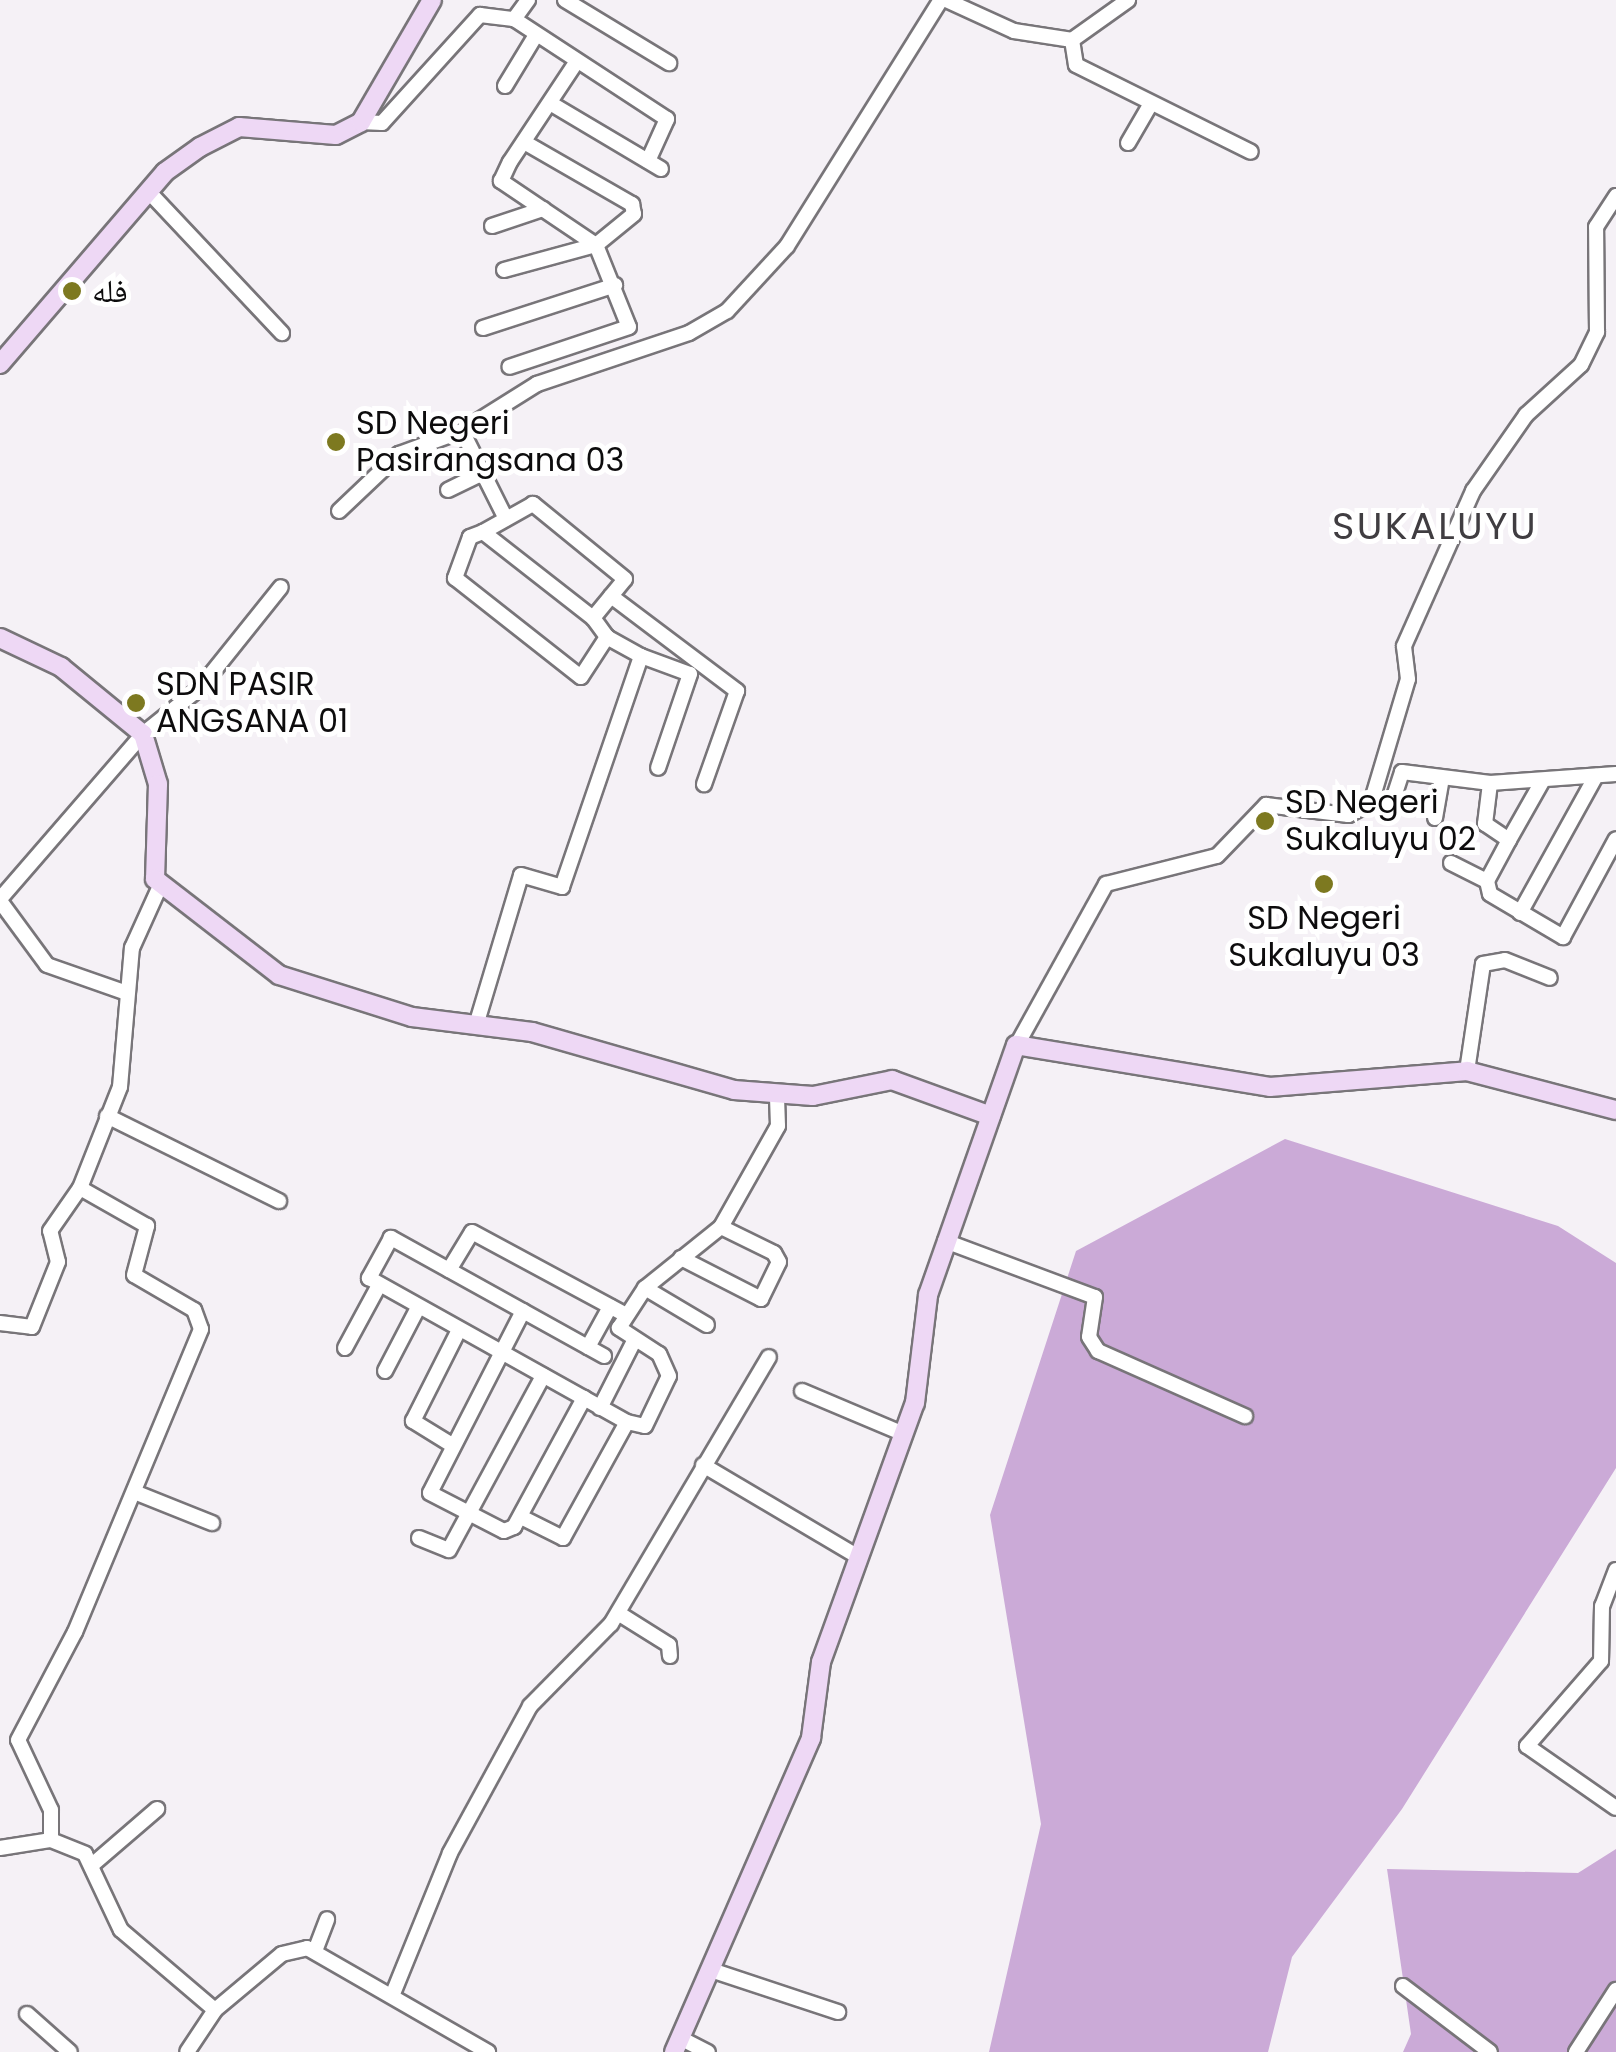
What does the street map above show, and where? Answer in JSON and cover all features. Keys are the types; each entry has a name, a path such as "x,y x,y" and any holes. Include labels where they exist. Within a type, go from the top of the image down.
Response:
{"street":[{"path":"361,122 432,0"},
{"path":"514,20 528,0"},
{"path":"565,0 669,63"},
{"path":"339,512 389,460 462,431 537,384 689,333 727,311 787,246 944,0 1014,31 1072,40 1128,0"},
{"path":"0,364 150,192 231,130 336,135 361,122 382,123 480,15 514,20 574,64 667,119 655,165 550,102"},
{"path":"505,86 536,35"},
{"path":"1072,40 1072,62 1150,105 1251,152"},
{"path":"509,368 626,332 614,285 596,245 501,181 574,64"},
{"path":"1128,142 1150,105"},
{"path":"504,270 596,245 635,207 524,142"},
{"path":"150,192 282,334"},
{"path":"708,2052 678,2046 811,1738 821,1662 904,1434 945,1241 1018,1043 1106,884 1217,856 1266,805 1348,815 1371,803 1408,679 1404,646 1473,491 1514,430 1582,364 1597,332 1596,227 1616,196"},
{"path":"492,226 543,208"},
{"path":"483,328 614,285"},
{"path":"462,431 506,519"},
{"path":"448,490 482,473"},
{"path":"592,618 625,578 533,504 470,537 455,578 576,676 586,676 608,637"},
{"path":"483,532 592,618 608,637 642,656 690,674 712,672"},
{"path":"124,992 47,964 0,900 143,734 200,688 281,587"},
{"path":"611,596 738,690 704,784"},
{"path":"2,643 62,666 143,734 158,784 151,866 160,886 278,975 426,1020 477,1022 778,1096 892,1080 991,1116"},
{"path":"477,1022 521,875 562,887 642,656"},
{"path":"658,768 690,674"},
{"path":"1388,812 1397,775 1490,783 1616,774"},
{"path":"1520,913 1596,776"},
{"path":"1434,818 1442,778"},
{"path":"1486,881 1543,780"},
{"path":"1490,783 1485,824 1508,840"},
{"path":"1451,862 1486,881 1490,894 1562,936 1616,839"},
{"path":"0,1323 32,1327 58,1262 50,1232 80,1188 122,1079 124,992 160,886"},
{"path":"1467,1071 1483,964 1505,960 1550,978"},
{"path":"1018,1043 1270,1086 1467,1071 1616,1110"},
{"path":"604,1356 389,1238 369,1278 378,1287 600,1408 645,1426 669,1376 659,1354 620,1328 644,1288 721,1227 778,1126 778,1096"},
{"path":"107,1116 279,1202"},
{"path":"51,1840 51,1810 18,1740 137,1492 201,1324 134,1275 146,1226 80,1188"},
{"path":"681,1258 761,1298 776,1272 774,1253 721,1227"},
{"path":"450,1270 472,1232 626,1316"},
{"path":"945,1241 1095,1298 1090,1337 1098,1351 1245,1416"},
{"path":"345,1348 378,1287"},
{"path":"644,1288 707,1325"},
{"path":"588,1347 610,1307"},
{"path":"384,1371 418,1308"},
{"path":"523,1311 428,1490 504,1531 521,1517 584,1398"},
{"path":"452,1445 413,1420 460,1330"},
{"path":"600,1408 635,1338"},
{"path":"392,1996 450,1854 530,1706 618,1613 769,1358"},
{"path":"418,1538 449,1550 543,1376"},
{"path":"802,1391 904,1434"},
{"path":"521,1517 563,1538 627,1422"},
{"path":"704,1466 860,1558"},
{"path":"137,1492 212,1523"},
{"path":"1616,1570 1602,1606 1601,1661 1527,1746 1616,1808"},
{"path":"618,1613 669,1645 670,1656"},
{"path":"92,1865 157,1809"},
{"path":"0,1848 51,1840 76,1846 92,1865 121,1930 216,2010"},
{"path":"316,1952 327,1919"},
{"path":"187,2052 216,2010 289,1949 316,1952 488,2052"},
{"path":"711,1970 838,2012"},
{"path":"1404,1986 1490,2052"},
{"path":"1576,2052 1616,1990"},
{"path":"27,2014 70,2052"}],"shaded area":[{"path":"1285,1139 1558,1226 1616,1263 1616,1468 1402,1809 1292,1957 1268,2052 989,2052 1041,1824 990,1515 1076,1251"},
{"path":"1616,1849 1616,2052 1403,2052 1411,2034 1387,1869 1578,1873"}],"place":[{"name":"فله","path":"72,291"},
{"name":"SD Negeri Pasirangsana 03","path":"336,442"},
{"name":"SDN PASIR ANGSANA 01","path":"136,703"},
{"name":"SD Negeri Sukaluyu 02","path":"1265,821"},
{"name":"SD Negeri Sukaluyu 03","path":"1324,884"}],"district":[{"name":"SUKALUYU","path":"1435,526"}]}
